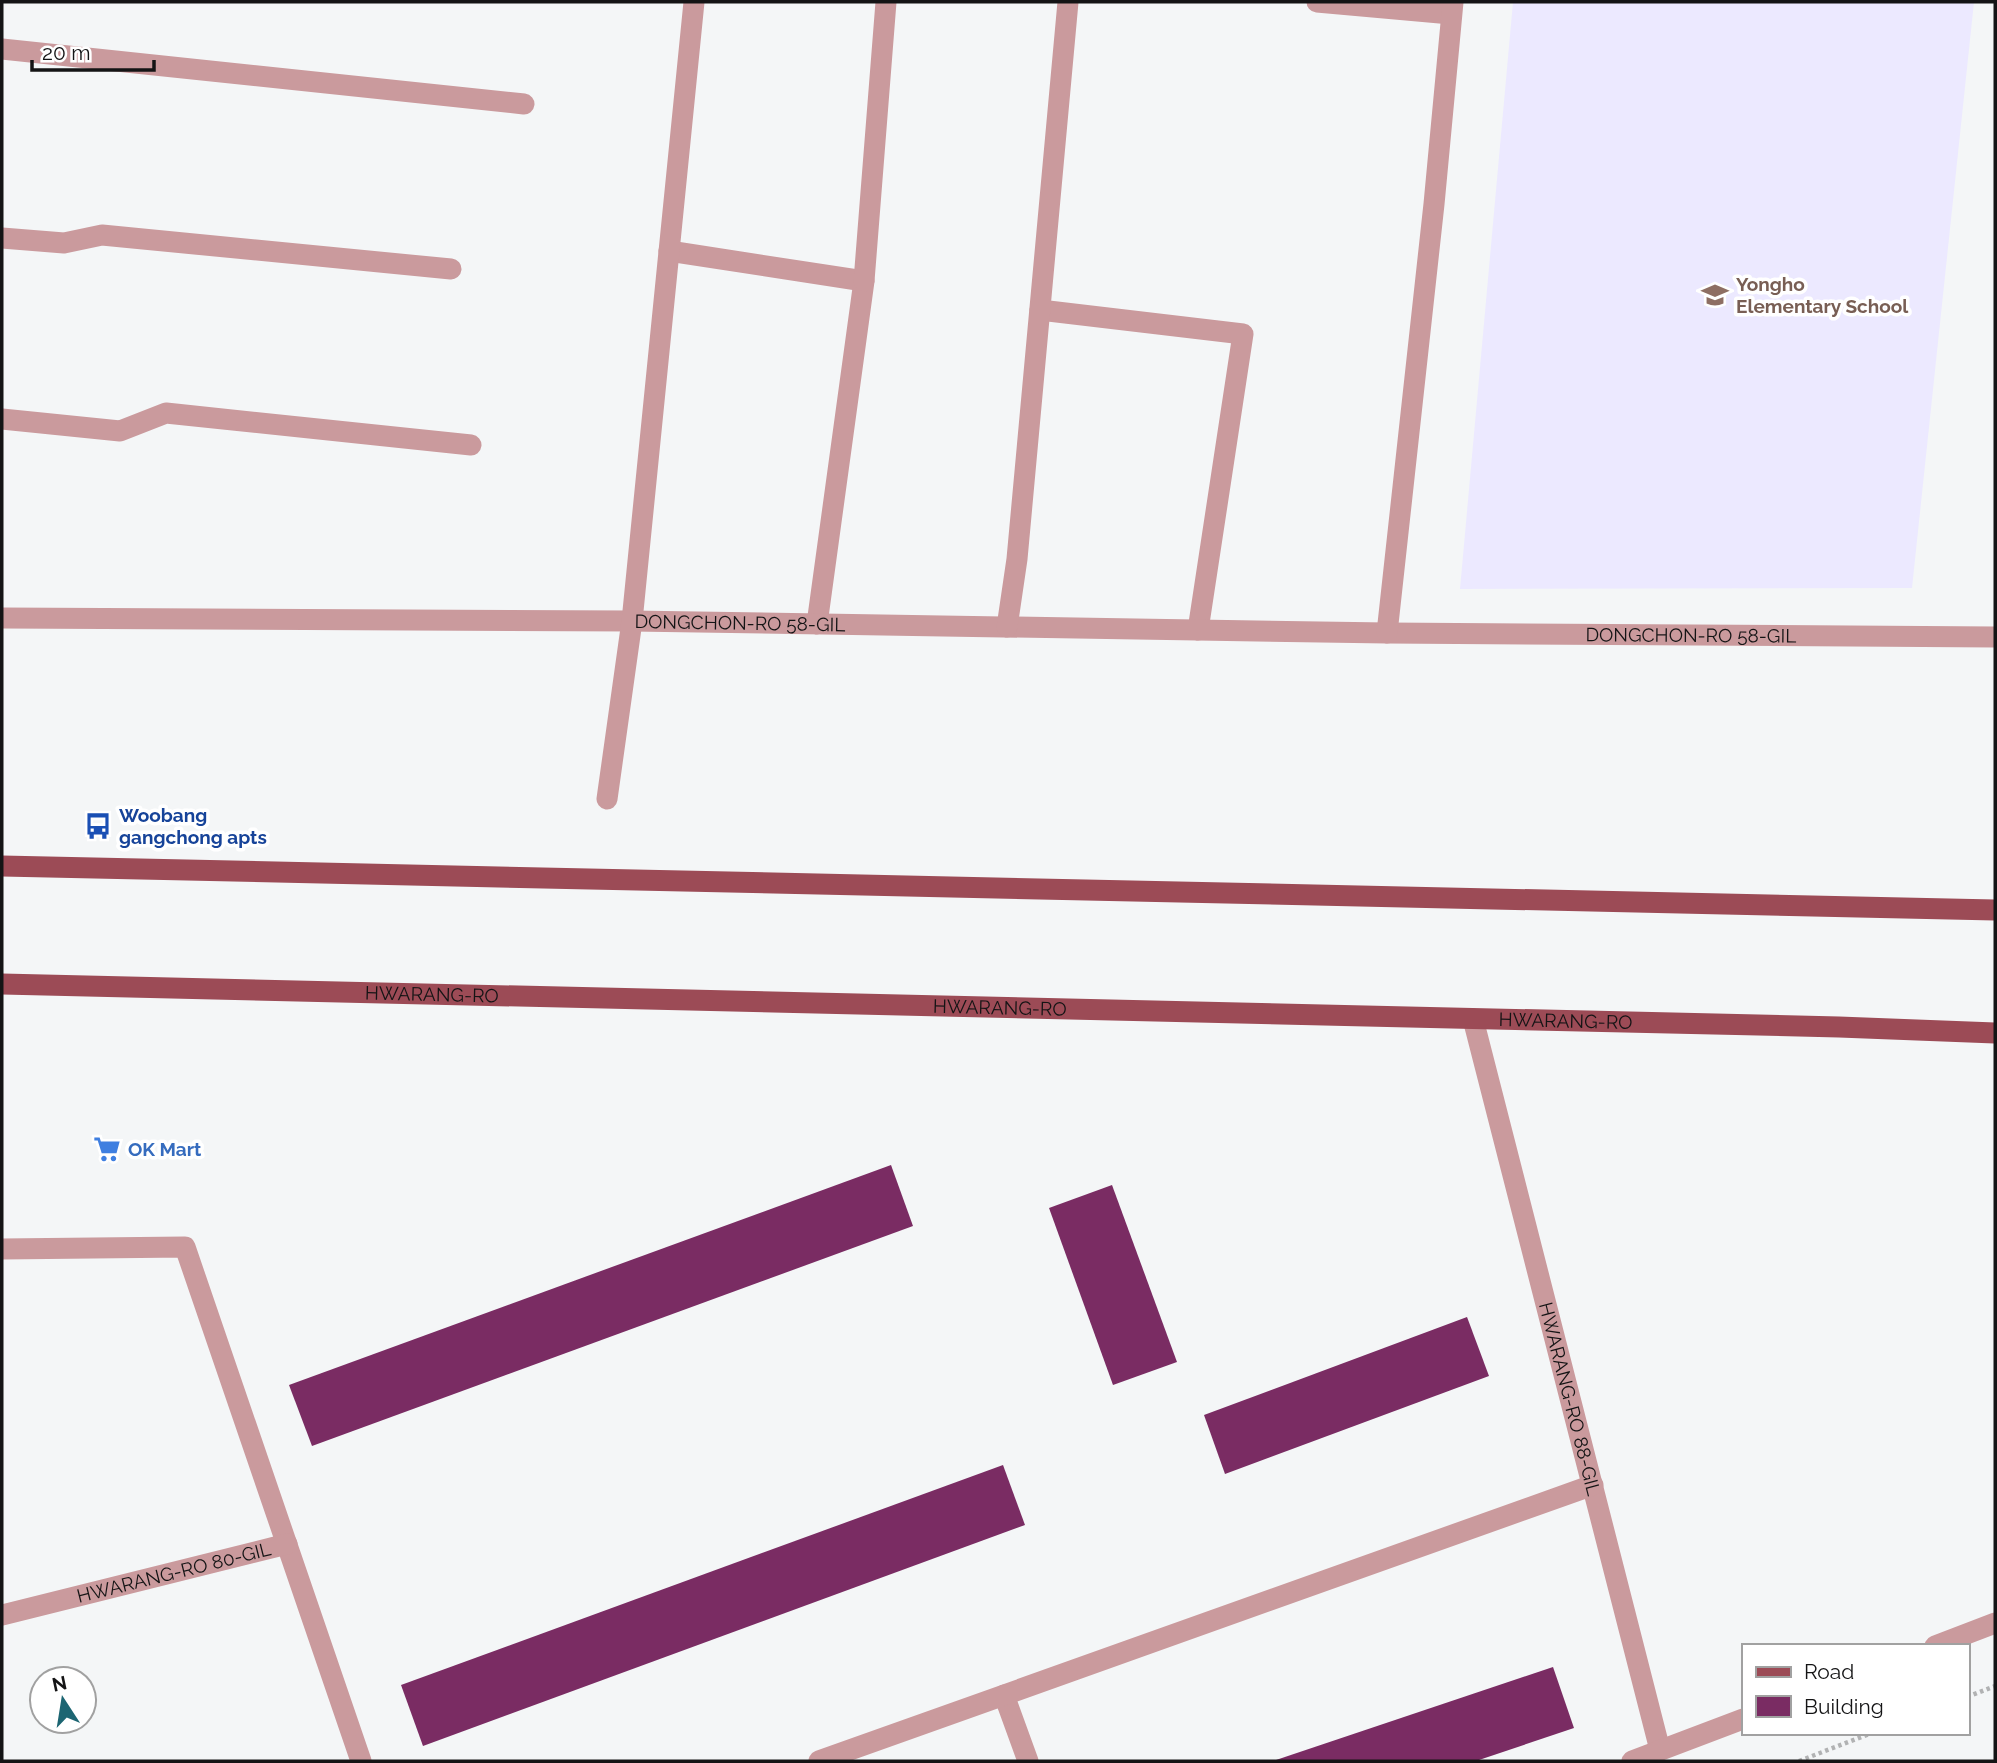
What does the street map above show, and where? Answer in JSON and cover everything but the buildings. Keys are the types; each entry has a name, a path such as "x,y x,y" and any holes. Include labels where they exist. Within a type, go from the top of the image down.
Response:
{"main road":[{"path":"2,866 1995,910"},
{"name":"HWARANG-RO","path":"2,984 1839,1027 1995,1033"}],"street":[{"name":"DONGCHON-RO 58-GIL","path":"694,2 632,621 1387,634 1995,636"},
{"path":"817,624 864,281 886,2"},
{"path":"1007,627 1017,559 1068,2"},
{"path":"1317,2 1452,8 1434,204 1387,634"},
{"path":"2,49 524,104"},
{"path":"2,238 64,243 102,235 451,269"},
{"path":"669,251 864,281"},
{"path":"1040,310 1243,334 1198,630"},
{"path":"2,419 120,431 166,414 471,445"},
{"path":"2,618 632,621 607,799"},
{"name":"HWARANG-RO 88-GIL","path":"1473,1019 1660,1750"},
{"path":"2,1249 185,1247 287,1544"},
{"path":"819,1761 1592,1485"},
{"name":"HWARANG-RO 80-GIL","path":"2,1615 287,1544 361,1761"},
{"path":"1940,1644 1995,1623"},
{"path":"1004,1695 1028,1761"},
{"path":"1632,1761 1742,1719"}],"path":[{"path":"1969,1696 1995,1686"},
{"path":"1800,1761 1867,1735"}],"shaded area":[{"name":"Yongho Elementary School","path":"1513,2 1974,2 1912,588 1460,589"}],"place":[{"name":"Yongho Elementary School","path":"1715,295"},
{"name":"Woobang gangchong apts","path":"98,826"},
{"name":"OK Mart","path":"107,1149"}]}
